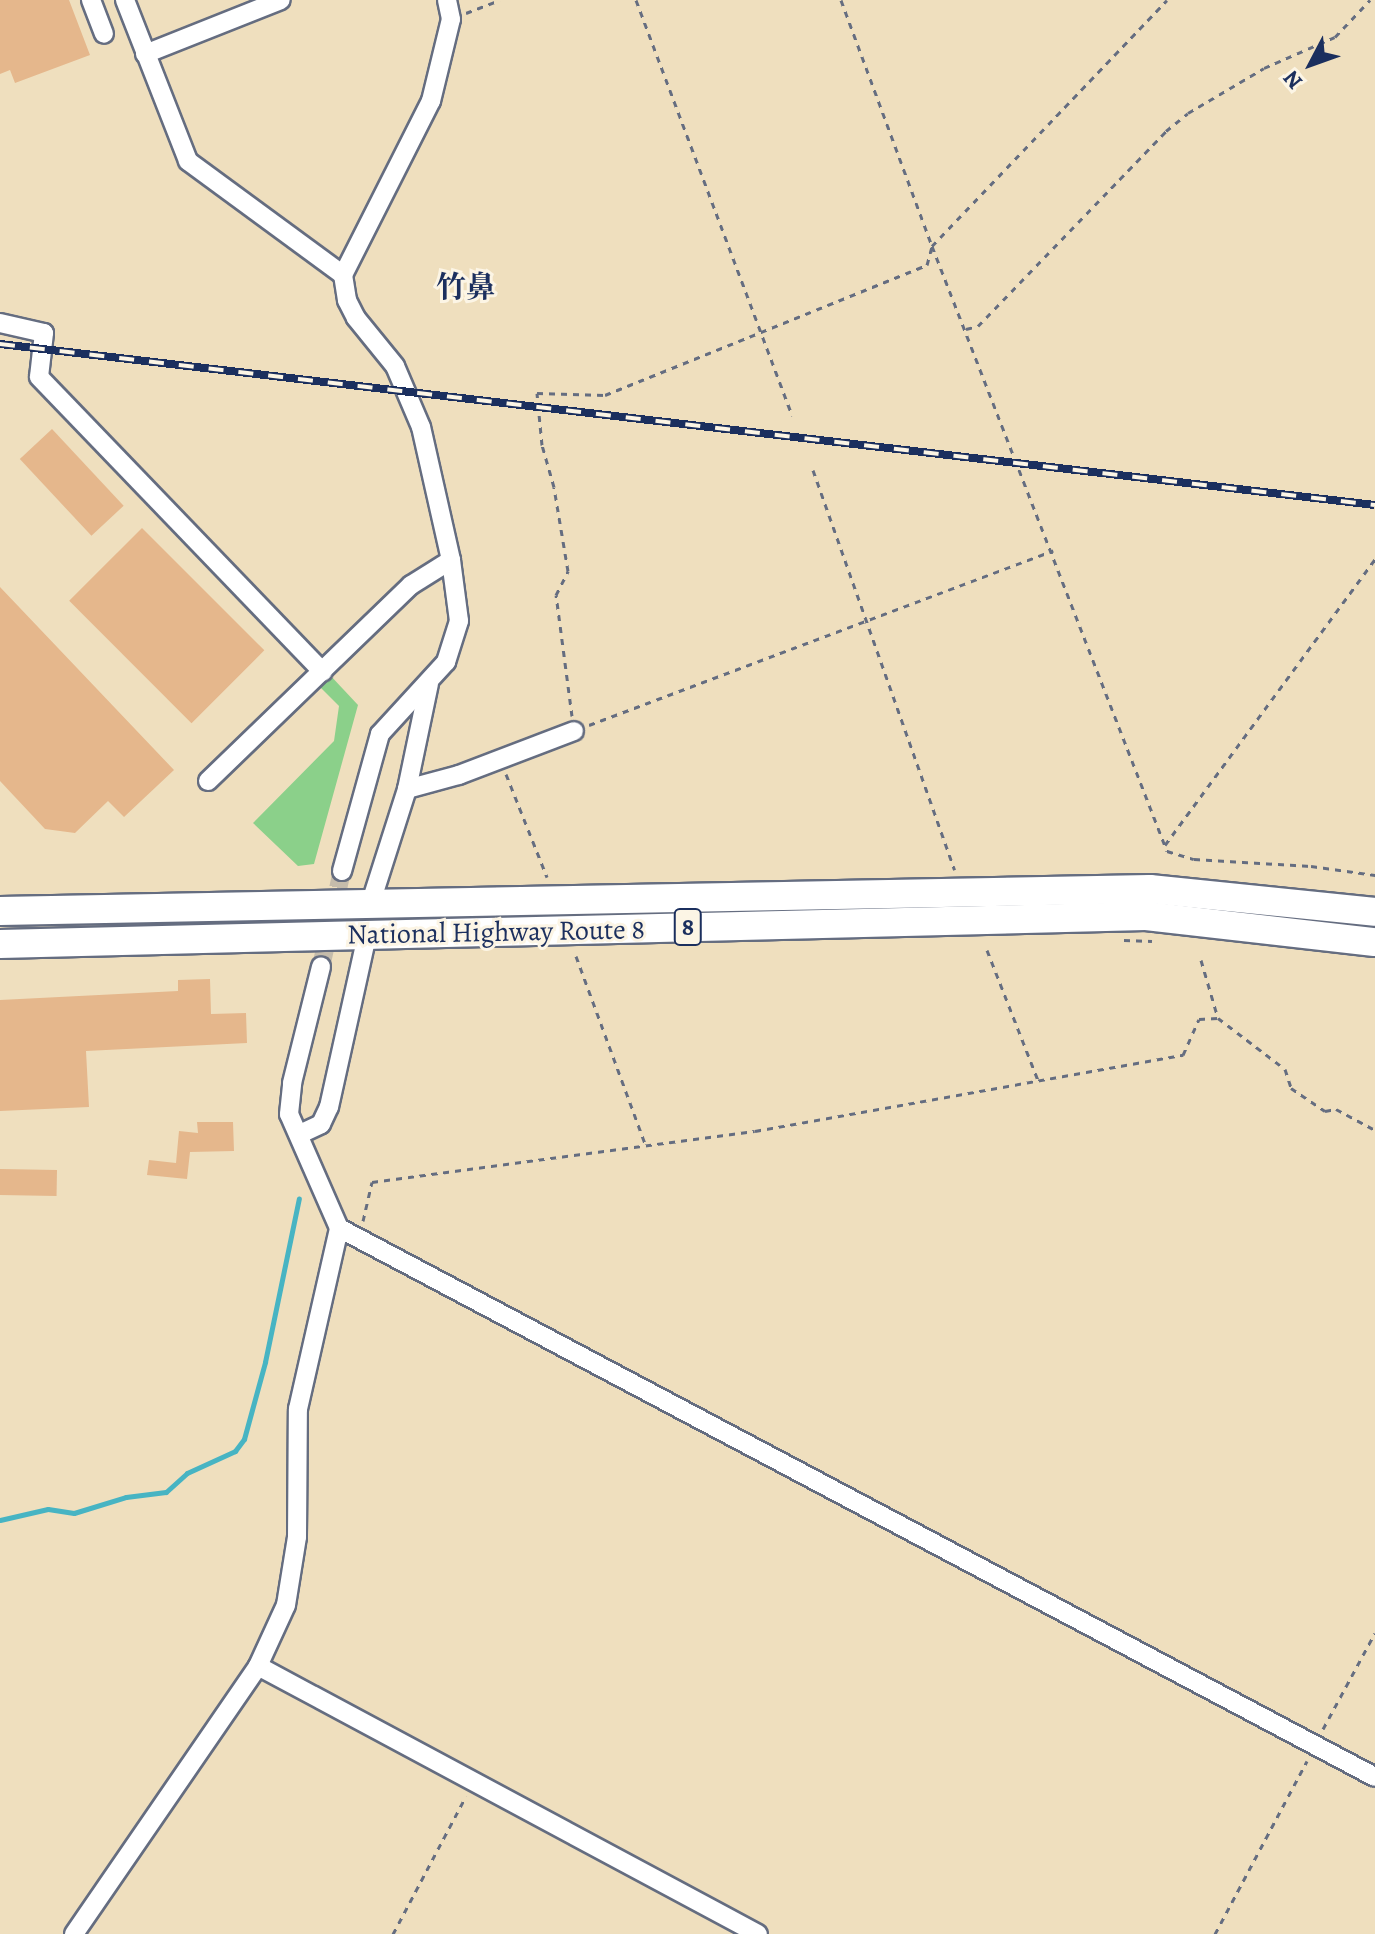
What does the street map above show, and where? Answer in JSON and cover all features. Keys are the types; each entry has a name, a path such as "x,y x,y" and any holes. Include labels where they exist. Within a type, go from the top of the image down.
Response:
{"highway":[{"name":"National Highway Route 8","path":"0,911 1150,889 1375,912"},
{"name":"National Highway Route 8","path":"0,944 1146,916 1375,942"}],"street":[{"path":"91,0 104,34"},
{"path":"125,0 188,161 343,275"},
{"path":"145,54 281,0"},
{"path":"342,871 380,734 446,662 459,621 451,560 421,427 395,366 356,318 347,300 343,275 431,101 449,9"},
{"path":"0,323 44,333 39,377 323,672"},
{"path":"208,781 411,585 451,560"},
{"path":"371,902 407,789 429,684"},
{"path":"407,789 574,731"},
{"path":"300,1134 321,1124 329,1107 367,935"},
{"path":"74,1934 258,1666 286,1605 297,1537 298,1409 339,1228 289,1114 292,1083 321,967"},
{"path":"339,1228 1375,1777"},
{"path":"258,1666 758,1934"}],"path":[{"path":"449,9 500,0"},
{"path":"636,0 792,416"},
{"path":"841,0 932,246 1167,851 1194,859 1311,866 1375,875"},
{"path":"1053,551 574,731 556,595 568,571 554,487 542,445 537,393 605,395 927,265 932,246 1167,0"},
{"path":"965,329 978,326 1166,131 1188,113 1264,68 1335,37 1370,0"},
{"path":"813,470 955,870"},
{"path":"1165,845 1375,559"},
{"path":"500,759 547,877"},
{"path":"987,950 1038,1080"},
{"path":"576,956 646,1146"},
{"path":"1201,960 1218,1018 1285,1069 1291,1088 1325,1111 1336,1109 1375,1130"},
{"path":"359,1238 372,1182 755,1131 1183,1055 1199,1019 1218,1018"},
{"path":"1215,1934 1375,1633"},
{"path":"393,1934 475,1781"}],"green space":[{"path":"328,673 358,705 314,864 298,866 253,823 334,741 339,706 317,684"}],"building":[{"path":"0,0 69,0 90,55 15,83 10,70 0,74"},
{"path":"52,429 124,506 91,536 20,459"},
{"path":"142,528 264,650 191,723 69,601"},
{"path":"0,587 174,770 124,817 108,801 75,833 45,829 0,781"},
{"path":"210,979 211,1014 246,1013 247,1043 86,1051 89,1107 0,1111 0,1000 178,991 178,980"},
{"path":"197,1122 233,1122 234,1151 190,1152 187,1179 147,1175 149,1160 176,1163 179,1131 198,1133"},
{"path":"0,1169 57,1170 57,1196 0,1195"}],"waterway":[{"path":"0,1520 48,1509 74,1513 126,1497 166,1492 187,1473 235,1451 244,1439 265,1362 299,1198"}],"tunnel":[{"path":"321,967 342,871"}],"railway":[{"path":"0,344 1375,505"}],"district":[{"name":"竹鼻","path":"466,287"}]}
